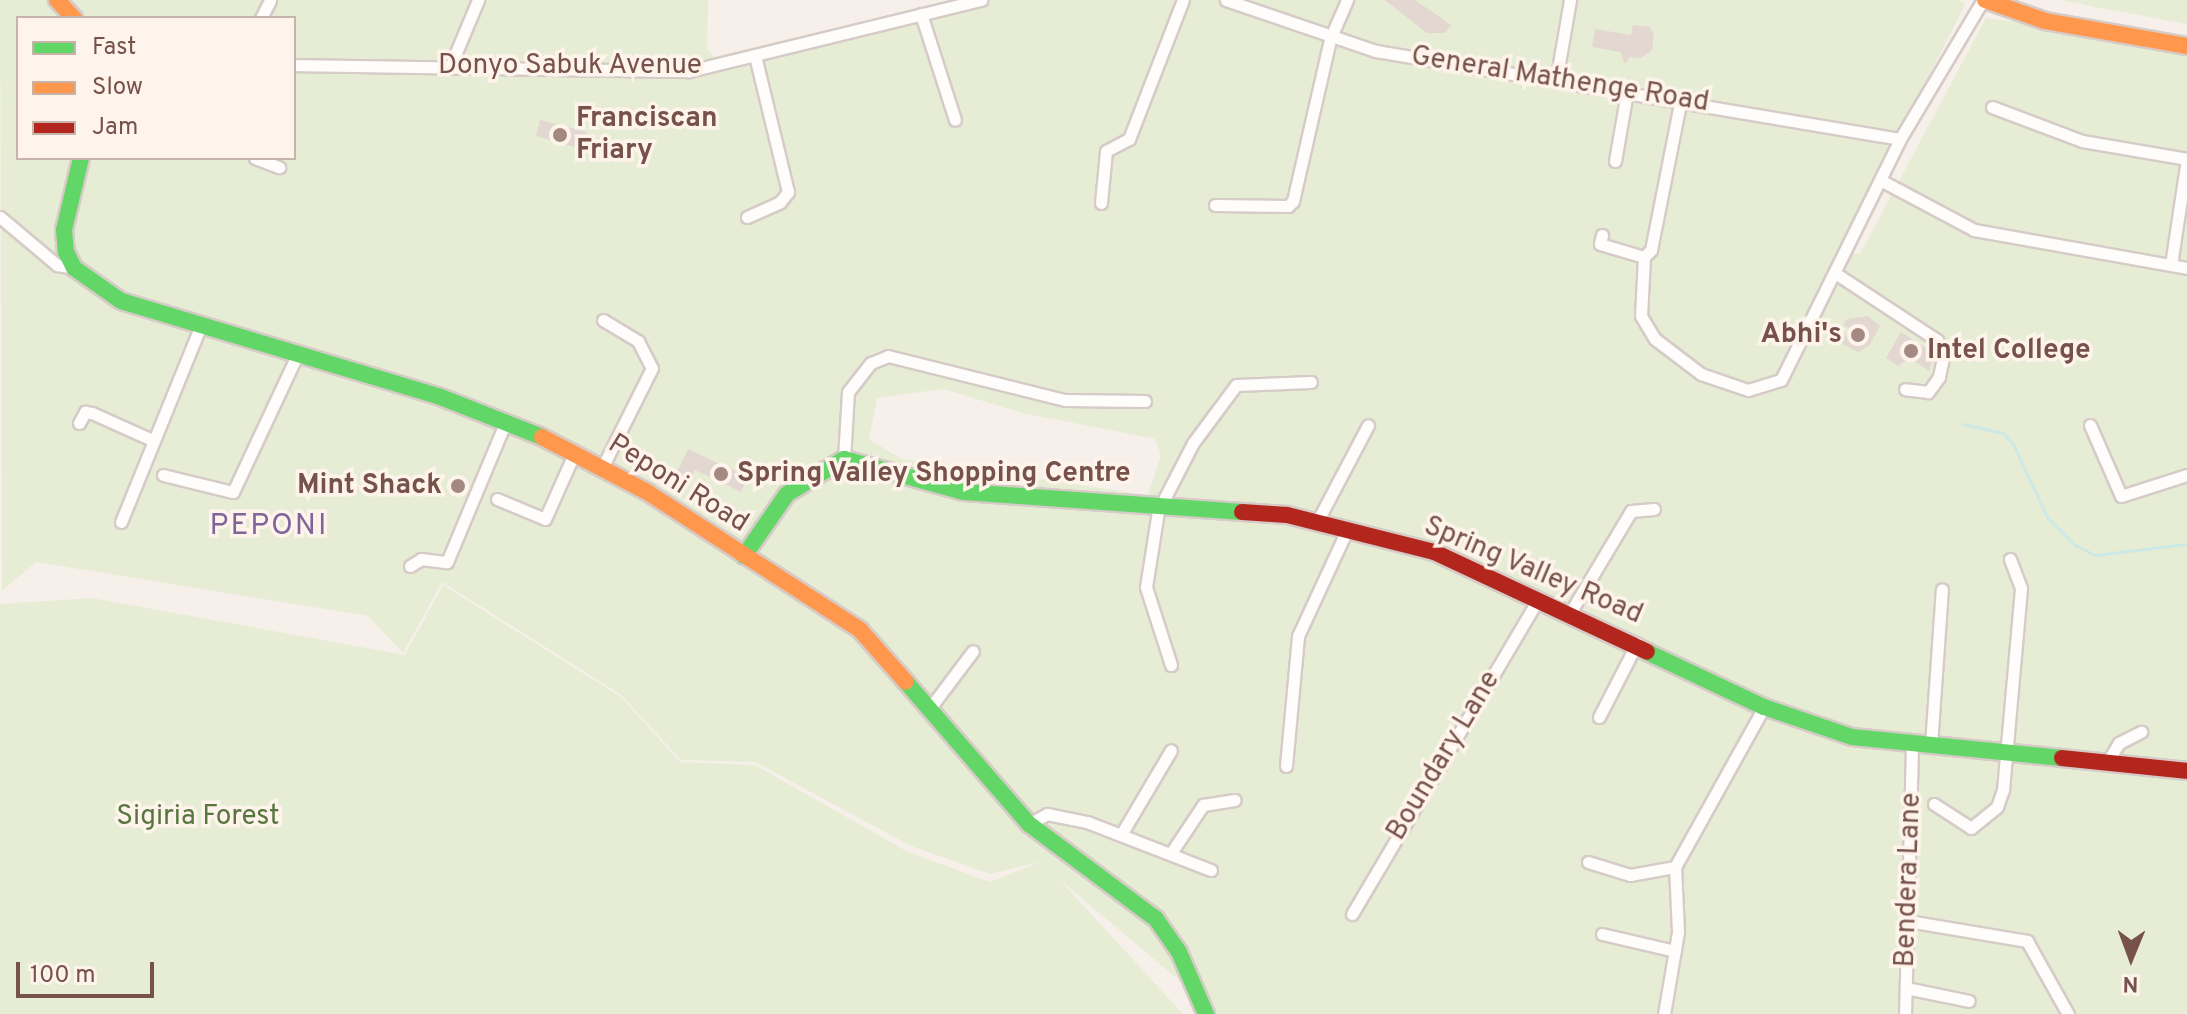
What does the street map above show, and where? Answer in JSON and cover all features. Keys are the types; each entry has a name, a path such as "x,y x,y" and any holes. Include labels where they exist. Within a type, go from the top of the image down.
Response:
{"main road":[{"path":"57,0 72,16"},
{"path":"1984,0 2045,21 2187,46"},
{"path":"74,268 63,235 81,160"},
{"name":"Peponi Road","path":"74,268 121,301 298,353 506,421 575,452 603,466 860,630 1029,824 1156,919 1179,952 1206,1014"},
{"path":"744,556 787,494 844,459"},
{"name":"Spring Valley Road","path":"844,459 964,492 1158,511 1318,520 1434,552 1637,643 1764,707 1852,737 1912,746 1931,745 2108,761 2187,771"}],"street":[{"path":"450,67 478,0"},
{"name":"Donyo Sabuk Avenue","path":"296,65 689,71 981,0"},
{"path":"1101,203 1106,151 1129,139 1183,0"},
{"name":"General Mathenge Road","path":"1226,0 1330,39 1900,139"},
{"path":"1215,205 1288,206 1293,201 1330,39 1347,0"},
{"path":"1556,81 1570,0"},
{"path":"1681,99 1655,238 1644,257 1641,316 1650,333 1701,374 1748,390 1781,380 1838,275 1900,139 1984,0"},
{"path":"921,14 955,120"},
{"path":"747,217 780,202 788,192 755,56"},
{"path":"1615,161 1627,92"},
{"path":"1992,107 2082,141 2187,159 2171,265"},
{"path":"260,160 279,167"},
{"path":"1882,181 1974,230 2187,268"},
{"path":"0,217 59,266 74,268"},
{"path":"1602,235 1600,244 1644,257"},
{"path":"1838,275 1937,340 1944,353 1939,377 1928,392 1905,389"},
{"path":"603,320 638,341 652,368 603,466"},
{"path":"121,522 201,325"},
{"path":"163,475 233,492 298,353"},
{"path":"844,459 848,392 871,363 888,356 1065,400 1145,401"},
{"path":"1171,665 1146,587 1158,511 1193,443 1236,385 1311,382"},
{"path":"79,423 85,412 92,413 152,440"},
{"path":"410,566 421,559 447,562 506,421"},
{"path":"1318,520 1368,425"},
{"path":"2090,425 2121,496 2187,475"},
{"path":"497,499 545,519 575,452"},
{"path":"1570,613 1631,511 1654,509"},
{"path":"1286,766 1298,636 1348,528"},
{"path":"1934,804 1962,824 1976,825 1997,807 2007,754 2021,588 2010,559"},
{"path":"1931,745 1942,589"},
{"name":"Boundary Lane","path":"1352,914 1538,599"},
{"path":"1599,717 1637,643"},
{"path":"930,708 973,651"},
{"path":"1664,1014 1675,951 1675,867 1764,707"},
{"path":"2108,761 2119,743 2141,732"},
{"name":"Bendera Lane","path":"1905,1014 1912,746"},
{"path":"1122,833 1171,750"},
{"path":"1171,853 1203,805 1235,800"},
{"path":"1029,824 1047,814 1122,833 1211,870"},
{"path":"1588,862 1630,875 1675,867"},
{"path":"1908,921 2027,941 2068,1014"},
{"path":"1602,934 1675,951"},
{"path":"1906,988 1969,1001"}],"green space":[{"name":"Sigiria Forest","path":"0,0 708,0 707,49 714,57 953,0 1959,0 1965,5 1839,251 1860,254 1986,18 2187,45 2187,1014 1219,1014 1059,879 1183,1014 0,1014 0,604 92,598 405,655 443,585 621,697 680,762 755,765 908,852 990,882 1040,862 990,874 911,846 755,762 681,760 620,694 442,582 403,653 368,616 36,562 2,591","holes":["944,389 1022,413 1155,439 1161,455 1148,495 901,459 869,439 877,398"]},
{"path":"2061,0 2187,0 2187,24 2105,9"}],"building":[{"path":"1385,0 1415,0 1451,25 1445,33 1427,33"},
{"path":"1633,25 1650,27 1654,35 1652,50 1641,58 1630,57 1625,64 1620,52 1592,47 1595,29 1631,35"},
{"name":"Franciscan Friary","path":"540,120 584,131 592,137 588,151 536,136"},
{"name":"Abhi's","path":"1868,316 1880,326 1869,346 1858,352 1841,343 1850,328 1843,325 1847,319"},
{"name":"Intel College","path":"1901,332 1934,353 1929,371 1909,358 1898,366 1886,358"},
{"name":"Spring Valley Shopping Centre","path":"688,449 748,477 741,492 695,470 685,491 671,484"}],"waterway":[{"path":"1963,424 2003,433 2013,444 2047,517 2075,545 2095,555 2187,544"}],"traffic: fast":[{"path":"81,160 64,230 66,252 74,268 121,301 438,396 542,437"},
{"path":"744,556 787,494 844,459 964,492 1242,512"},
{"path":"1647,652 1764,707 1852,737 2062,758"},
{"path":"906,682 1029,824 1156,919 1179,952 1206,1014"}],"traffic: slow":[{"path":"57,0 72,16"},
{"path":"1985,0 2045,21 2187,46"},
{"path":"542,437 647,492 860,630 906,682"}],"traffic: jam":[{"path":"1242,512 1287,515 1434,552 1647,652"},
{"path":"2062,758 2187,771"}],"place":[{"name":"Franciscan Friary","path":"560,135"},
{"name":"Abhi's","path":"1858,335"},
{"name":"Intel College","path":"1911,351"},
{"name":"Spring Valley Shopping Centre","path":"721,474"},
{"name":"Mint Shack","path":"458,486"}],"district":[{"name":"PEPONI","path":"269,527"}]}
